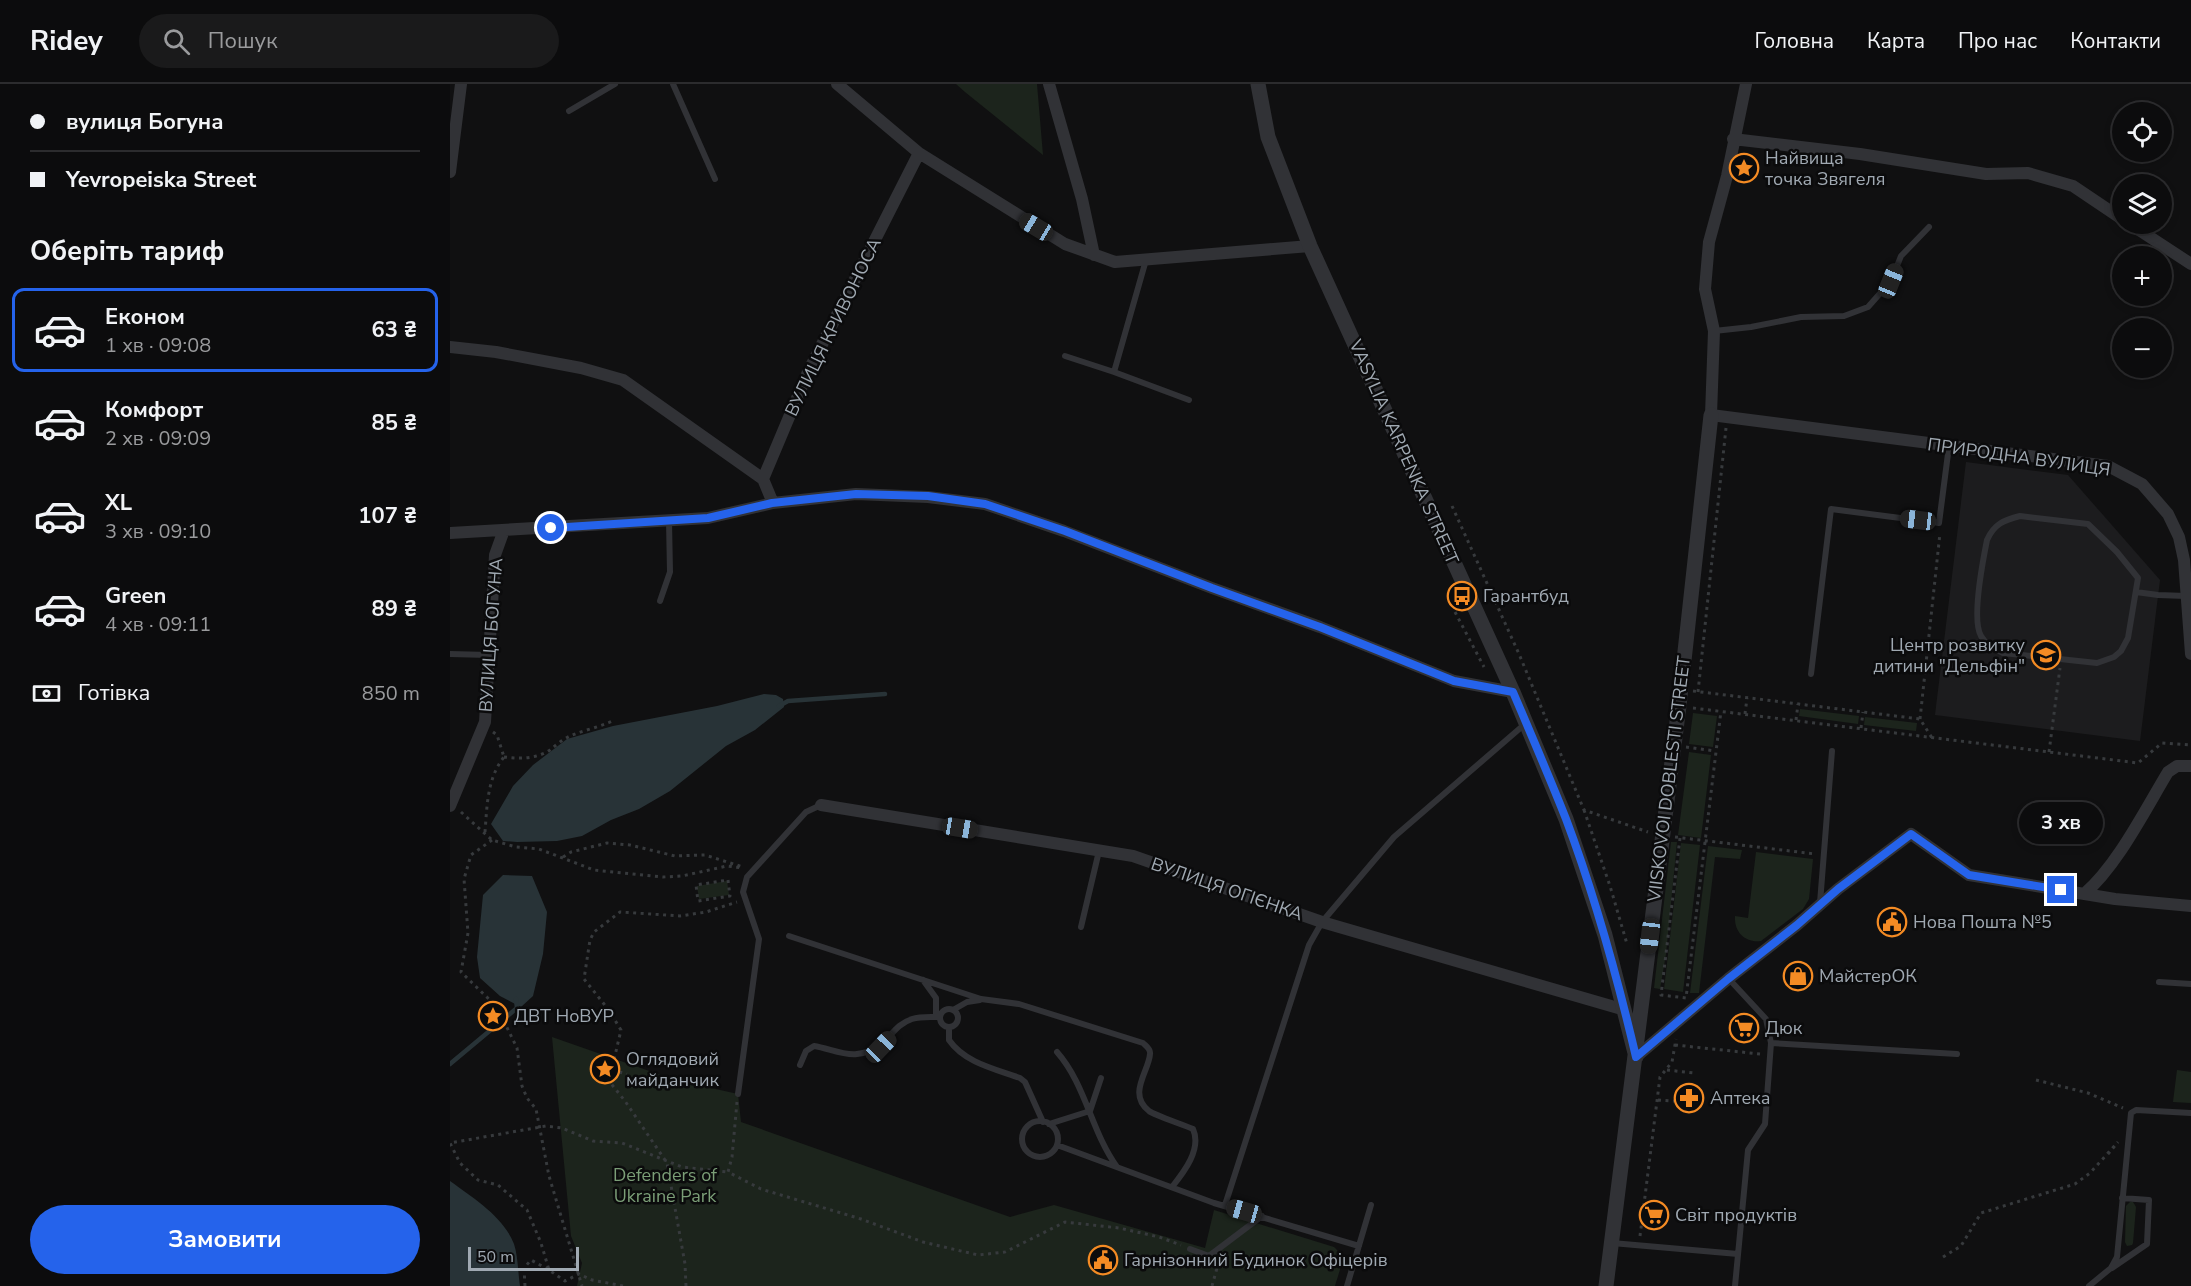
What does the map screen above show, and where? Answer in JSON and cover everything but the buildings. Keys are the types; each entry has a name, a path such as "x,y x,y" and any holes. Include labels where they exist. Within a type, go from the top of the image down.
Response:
{"street":[{"path":"450,172 452,125 461,84"},
{"path":"837,84 919,153 1065,244 1094,255 1115,262 1310,246"},
{"path":"1049,84 1082,199 1094,255"},
{"name":"VASYLIA KARPENKA STREET","path":"1258,84 1268,136 1310,246 1513,692 1566,819 1586,876 1625,1010 1636,1057"},
{"path":"1711,415 1714,331 1705,290 1709,242 1727,176 1746,84"},
{"path":"1733,139 1860,153 1986,174 2028,173 2073,186 2112,212"},
{"name":"ВУЛИЦЯ КРИВОНОСА","path":"763,478 808,372 919,153"},
{"path":"2145,234 2191,264"},
{"path":"450,347 496,352 623,380 763,478 772,503"},
{"name":"ПРИРОДНА ВУЛИЦЯ","path":"1711,415 2108,466 2142,484 2168,514 2179,537 2184,560 2191,654"},
{"name":"VIISKOVOI DOBLESTI STREET","path":"1606,1286 1679,706 1711,415"},
{"name":"ВУЛИЦЯ БОГУНА","path":"450,533 708,518 772,503 856,494 928,496 985,504 1065,531 1320,627 1454,681 1513,692"},
{"name":"ВУЛИЦЯ БОГУНА","path":"450,806 485,722 495,555 504,530"},
{"path":"2084,894 2098,882 2110,866 2168,772 2177,766 2191,766"},
{"name":"ВУЛИЦЯ ОГІЄНКА","path":"820,805 1133,856 1322,922 1625,1010"},
{"path":"1636,1057 1838,889 1911,834 1969,875 2084,894 2191,906"}],"lane":[{"path":"569,111 615,84"},
{"path":"673,84 716,179"},
{"path":"1714,331 1751,327 1801,317 1844,316 1868,307 1891,281 1901,256 1929,227"},
{"path":"1114,372 1146,260"},
{"path":"1065,356 1189,400"},
{"path":"1811,674 1831,509 1939,523 1949,446"},
{"path":"2020,516 2088,524 2117,552 2138,578 2125,646 2114,657 2097,663 2061,659 2003,653 1992,648 1981,636 1977,622 1987,540 1995,527 2007,519 2020,516"},
{"path":"660,601 670,572 669,521"},
{"path":"2136,592 2186,596"},
{"path":"450,654 489,655"},
{"path":"1225,1205 1309,945 1322,922 1394,837 1526,723"},
{"path":"1820,905 1822,855 1832,751"},
{"path":"738,1094 759,939 744,899 743,892 747,877 806,813 820,805"},
{"path":"1081,927 1099,851"},
{"path":"789,936 981,999 1019,1004 1143,1043 1149,1049 1150,1054 1141,1077 1140,1097 1144,1105 1150,1111 1193,1129 1197,1137 1187,1164 1172,1187"},
{"path":"1728,979 1766,1019 1771,1043 1765,1124 1748,1150 1735,1286"},
{"path":"922,980 936,998 938,1017 949,1027"},
{"path":"2159,982 2191,984"},
{"path":"800,1065 806,1051 814,1046 854,1055 866,1052 881,1047 899,1026 912,1019 938,1017 945,1010 953,1010 967,1002 981,999"},
{"path":"949,1027 956,1024 958,1020 953,1010"},
{"path":"949,1027 949,1040 959,1050 975,1061 1025,1082 1046,1123 1057,1133 1058,1145 1054,1151 1044,1157 1038,1157 1027,1151 1022,1140 1026,1128 1037,1122 1046,1123 1089,1111"},
{"path":"1771,1043 1957,1054"},
{"path":"1057,1052 1069,1065 1109,1155 1117,1167"},
{"path":"1089,1111 1101,1078"},
{"path":"2111,1268 2117,1257 2129,1119 2133,1112 2142,1110 2191,1113"},
{"path":"1058,1145 1225,1205 1359,1246"},
{"path":"2089,1286 2147,1244 2149,1200 2122,1198"},
{"path":"1347,1286 1371,1205"},
{"path":"1190,1249 1209,1256 1262,1216"},
{"path":"1611,1244 1738,1254"}],"path":[{"path":"1698,692 1728,418"},
{"path":"1452,506 1519,654 1584,810 1627,944"},
{"path":"1932,738 1920,719 1940,532 1939,523"},
{"path":"2049,752 2061,659"},
{"path":"1691,691 1920,719"},
{"path":"1745,714 1747,698"},
{"path":"1796,721 1798,704"},
{"path":"1679,706 2138,763 2162,743 2191,745"},
{"path":"1680,838 1661,995 1686,998 1721,711"},
{"path":"1860,729 1863,712"},
{"path":"504,757 519,759 533,757 547,752 568,736 596,729 615,720"},
{"path":"497,735 504,757"},
{"path":"1684,747 1716,751"},
{"path":"485,832 491,782 496,766 504,757"},
{"path":"456,793 461,813 492,840 516,847 539,849 594,870 663,877 682,876 727,866 753,870"},
{"path":"1584,810 1663,836 1822,855"},
{"path":"492,840 471,855 464,879 468,933 461,972 497,1007 517,1048 522,1086 527,1098 536,1109 549,1176 582,1286"},
{"path":"562,858 571,852 607,843 630,845 675,856 705,855 753,870"},
{"path":"728,880 730,896 698,901 696,885 728,880"},
{"path":"686,1286 679,1225 667,1162 609,1081 621,1030 584,979 590,940 594,932 620,912 680,916 706,912 744,899"},
{"path":"1619,942 1637,946"},
{"path":"1675,1005 1676,996"},
{"path":"1639,1245 1660,1077 1672,1062 1676,1037"},
{"path":"1675,1046 1770,1055"},
{"path":"612,1070 627,1074"},
{"path":"1667,1070 1694,1073"},
{"path":"2036,1080 2088,1093 2133,1112"},
{"path":"728,1172 732,1157 738,1094"},
{"path":"1658,1100 1686,1102"},
{"path":"549,1270 527,1210 498,1185 478,1180 460,1163 450,1143 546,1126 562,1128 593,1141 622,1143 682,1167 728,1172 761,1189 861,1219 923,1242 978,1255 1005,1252 1065,1222 1119,1228 1159,1237 1190,1249"},
{"path":"1943,1257 1960,1246 1981,1213 2075,1184 2090,1173 2128,1131"},
{"path":"525,1286 524,1268 531,1260 565,1281 579,1275 623,1286"},
{"path":"1212,1286 1217,1268"}],"shaded area":[{"name":"Центр розвитку дитини \"Дельфін\"","path":"1966,462 2068,475 2160,580 2140,741 1935,715"},
{"path":"764,694 776,695 783,699 784,707 755,730 726,746 670,791 639,809 611,820 582,836 557,841 503,841 491,824 513,786 533,765 567,739 613,726 717,706"},
{"path":"503,875 532,876 547,912 543,954 533,996 521,1007 500,996 480,978 477,957 483,895"},
{"path":"450,1181 495,1216 509,1234 514,1244 520,1286 450,1286"}],"green space":[{"path":"956,84 1037,84 1043,155 965,92"},
{"path":"1800,709 1859,716 1858,724 1799,716"},
{"path":"1693,713 1717,716 1713,747 1689,744"},
{"path":"1865,717 1917,723 1916,731 1864,725"},
{"path":"1689,752 1711,755 1701,838 1678,835"},
{"path":"1671,842 1677,842 1666,954 1660,989 1654,988"},
{"path":"1681,843 1700,845 1683,992 1664,989"},
{"path":"1708,846 1742,850 1740,859 1715,857 1699,993 1690,993"},
{"path":"1756,852 1813,859 1809,899 1803,909 1761,941 1745,938 1736,927 1735,922 1735,916 1748,918"},
{"path":"727,881 729,895 699,899 697,886"},
{"name":"Defenders of Ukraine Park","path":"552,1037 675,1080 738,1094 741,1122 1010,1217 1054,1205 1205,1248 1214,1210 1334,1247 1340,1256 1340,1270 1335,1286 577,1286 582,1263 571,1236"},
{"path":"2177,1070 2191,1072 2191,1103 2173,1102"},
{"path":"2133,1202 2136,1207 2133,1243 2127,1246 2125,1242 2126,1206"}],"waterway":[{"path":"779,706 788,701 885,694"},
{"path":"450,1064 517,1008 516,999"}],"place":[{"name":"Найвища точка Звягеля","path":"1744,168"},
{"name":"Гарантбуд","path":"1462,596"},
{"name":"Центр розвитку дитини \"Дельфін\"","path":"2046,655"},
{"name":"Нова Пошта №5","path":"1892,922"},
{"name":"МайстерОК","path":"1798,976"},
{"name":"ДВТ НоВУР","path":"493,1016"},
{"name":"Дюк","path":"1744,1028"},
{"name":"Оглядовий майданчик","path":"605,1069"},
{"name":"Аптека","path":"1689,1098"},
{"name":"Світ продуктів","path":"1654,1215"},
{"name":"Гарнізонний Будинок Офіцерів","path":"1103,1260"}],"route":[{"path":"551,528 708,518 772,503 856,494 928,496 985,504 1065,531 1320,627 1454,681 1513,692 1566,819 1586,876 1606,940 1636,1057 1838,889 1911,834 1969,875 2061,890"}]}
